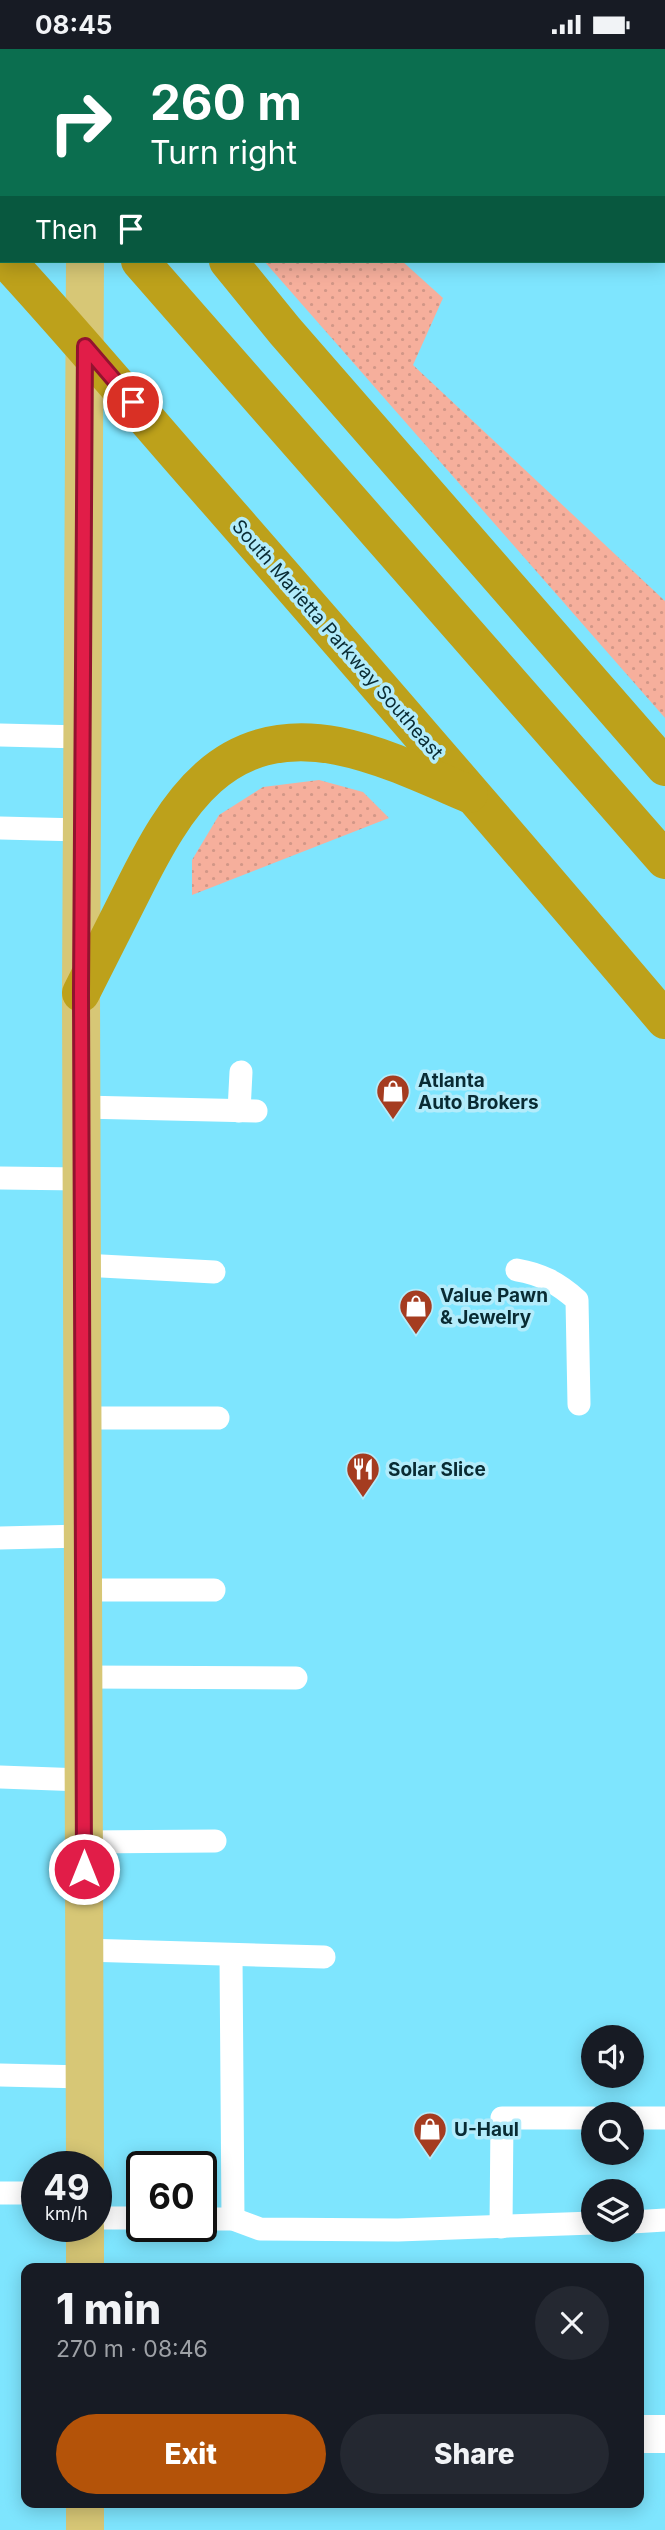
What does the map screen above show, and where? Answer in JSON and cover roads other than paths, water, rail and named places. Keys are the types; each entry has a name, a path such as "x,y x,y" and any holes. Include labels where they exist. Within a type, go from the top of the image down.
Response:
{"highway":[{"name":"South Marietta Parkway Southeast","path":"9,263 85,346 180,459 477,797 665,1020"},
{"path":"142,263 665,860"},
{"path":"230,263 285,331 665,767"},
{"path":"81,993 159,838 182,804 211,775 243,754 277,744 338,746 378,757 477,797"}],"main road":[{"path":"85,263 81,993 85,2151"},
{"path":"85,2242 85,2263"},
{"path":"85,2508 85,2530"}],"street":[{"path":"644,2434 665,2434"}],"lane":[{"path":"0,735 82,737"},
{"path":"0,828 82,830"},
{"path":"82,1107 248,1111 241,1072"},
{"path":"0,1178 82,1179"},
{"path":"83,1265 214,1272"},
{"path":"517,1270 535,1273 551,1280 576,1300 579,1404"},
{"path":"83,1418 218,1418"},
{"path":"0,1538 83,1536"},
{"path":"83,1590 214,1590"},
{"path":"84,1677 296,1678"},
{"path":"0,1777 83,1780"},
{"path":"84,1842 215,1841"},
{"path":"84,1950 324,1957"},
{"path":"231,1956 233,2220"},
{"path":"0,2075 85,2077"},
{"path":"501,2227 502,2118 581,2118"},
{"path":"644,2118 665,2118"},
{"path":"0,2193 21,2193"},
{"path":"217,2220 233,2220 260,2228 398,2230 581,2224"},
{"path":"644,2221 665,2220"}],"place":[{"name":"Atlanta Auto Brokers","path":"393,1121"},
{"name":"Value Pawn & Jewelry","path":"416,1336"},
{"name":"Solar Slice","path":"363,1499"},
{"name":"U-Haul","path":"430,2159"}]}
